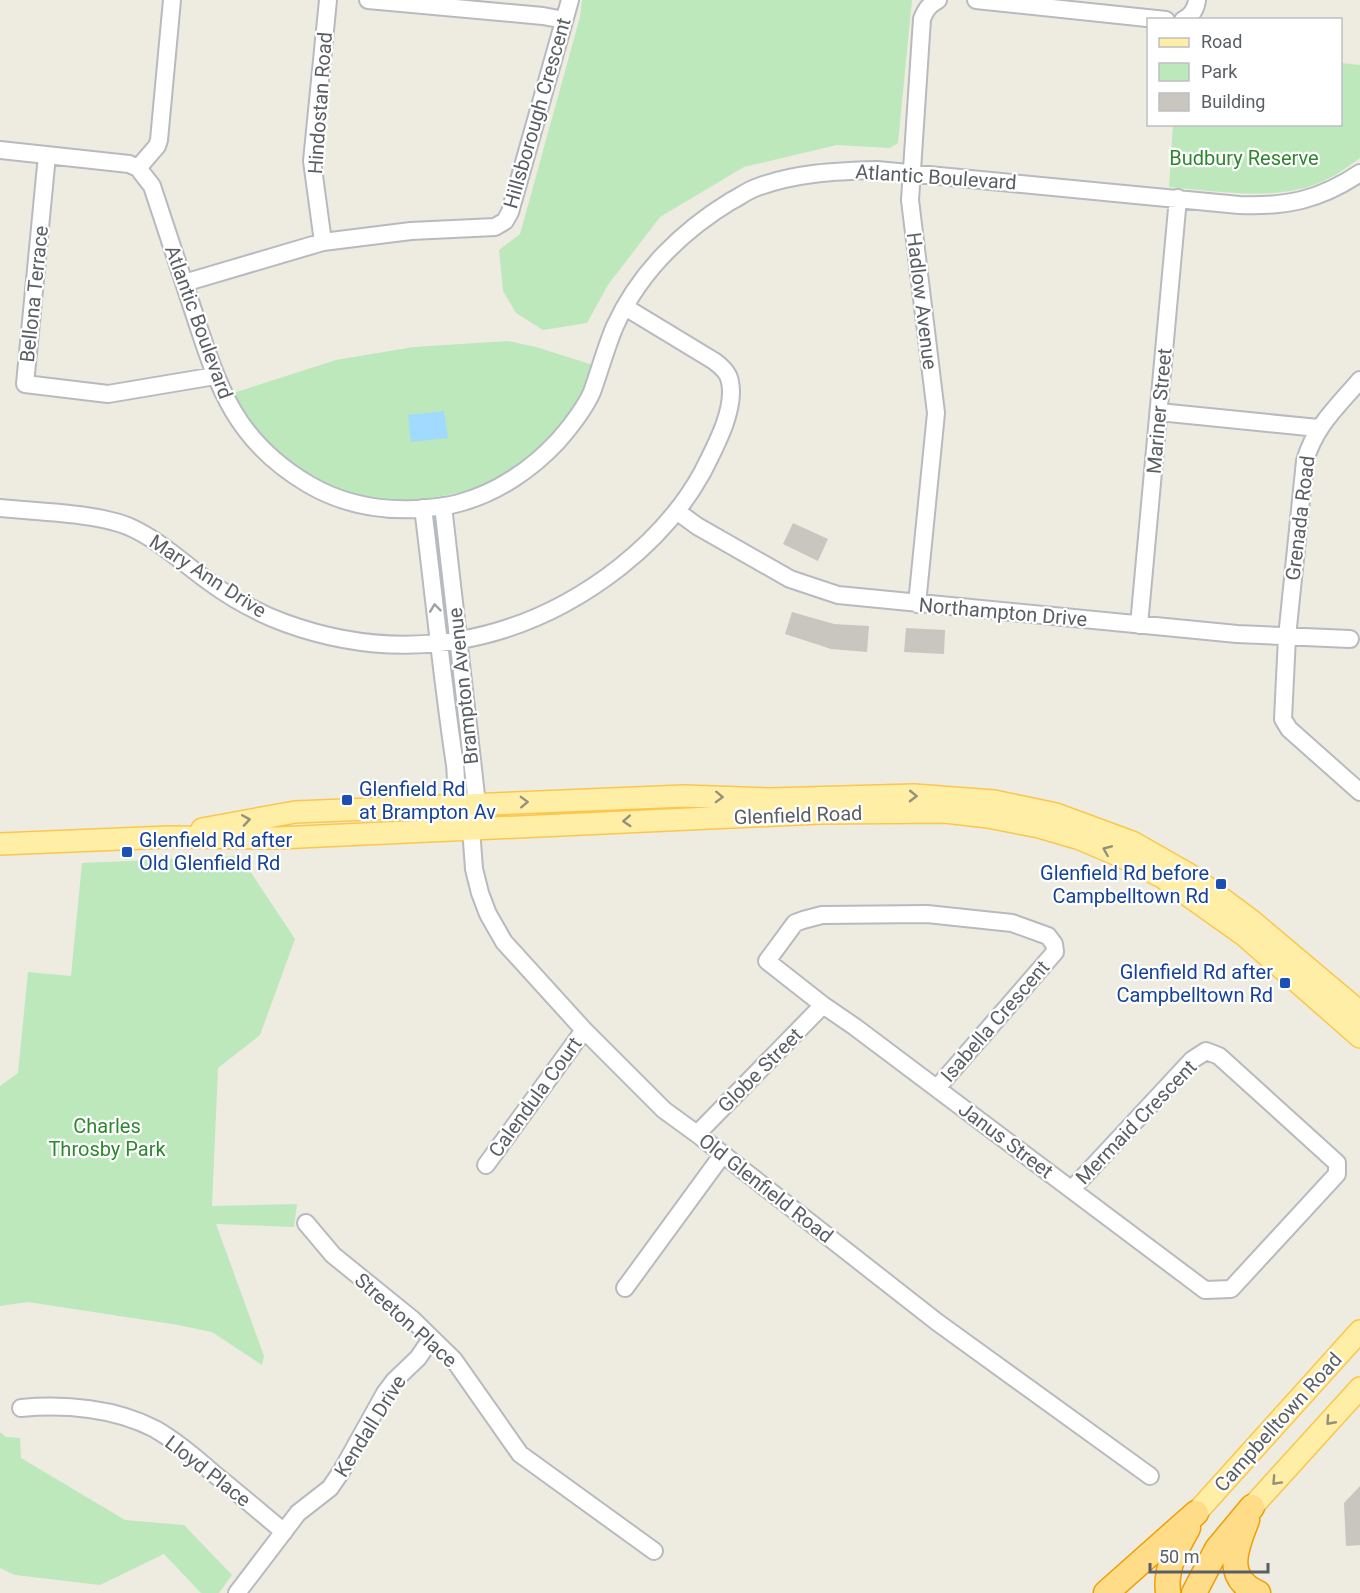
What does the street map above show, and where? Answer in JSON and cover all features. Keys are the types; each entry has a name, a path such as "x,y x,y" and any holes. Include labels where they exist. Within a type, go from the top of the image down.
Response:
{"highway":[{"path":"1194,1593 1217,1549 1252,1507"},
{"path":"1252,1507 1237,1547 1235,1560 1237,1574 1245,1587 1258,1593"},
{"path":"1106,1593 1196,1513"},
{"path":"1168,1593 1169,1568 1174,1552 1196,1513"}],"main road":[{"name":"Glenfield Road","path":"168,837 234,822 295,812 468,804 684,796 769,799 914,795 994,801 1056,814 1132,842 1190,875 1252,921 1360,1012"},
{"name":"Glenfield Road","path":"0,844 168,837 278,838 820,813 945,812 988,817 1040,827 1080,839 1162,877 1245,936 1360,1037"},
{"path":"1298,960 1360,999"},
{"name":"Campbelltown Road","path":"1196,1513 1360,1331"},
{"name":"Campbelltown Road","path":"1252,1507 1360,1388"}],"street":[{"path":"0,150 117,162 138,168 157,146 159,140 172,0"},
{"name":"Hindostan Road","path":"322,242 312,161 328,0"},
{"path":"368,0 543,16 564,20"},
{"name":"Hillsborough Crescent","path":"184,283 322,242 411,231 495,227 504,221 510,212 570,0"},
{"path":"976,0 1147,18"},
{"path":"1187,18 1196,6 1197,0"},
{"name":"Hadlow Avenue","path":"917,604 936,413 910,200 922,19 933,1"},
{"name":"Bellona Terrace","path":"47,155 25,384 108,394 215,376"},
{"name":"Atlantic Boulevard","path":"138,168 152,186 215,376 230,408 250,436 275,462 292,475 333,497 354,505 398,510 460,503 503,485 520,474 556,443 572,424 591,394 615,326 654,265 684,234 718,209 753,188 801,175 877,170 1269,206 1295,203 1317,196 1342,185 1360,173"},
{"name":"Mariner Street","path":"1139,625 1178,198"},
{"name":"Mary Ann Drive","path":"0,508 104,519 131,528 159,544 227,593 263,613 300,628 342,639 381,643 458,641 518,626 576,597 641,550 678,512 701,475 722,433 729,406 730,381 721,366 626,307"},
{"name":"Grenada Road","path":"1360,380 1318,428 1310,442 1305,460 1287,637 1283,719 1289,729 1360,792"},
{"path":"1160,412 1318,428"},
{"name":"Brampton Avenue","path":"443,506 458,641 468,804"},
{"name":"Brampton Avenue","path":"423,508 439,642 468,804"},
{"name":"Northampton Drive","path":"678,512 697,526 790,579 818,590 861,599 1237,634 1350,639"},
{"name":"Brampton Avenue","path":"468,804 459,809 471,828"},
{"name":"Old Glenfield Road","path":"471,828 474,869 480,893 488,914 504,942 584,1030 664,1110 937,1322 1150,1476"},
{"name":"Isabella Crescent","path":"823,1005 766,961 795,923 803,920 822,915 927,914 1012,923 1048,936 1054,944 1055,952 937,1088"},
{"name":"Janus Street","path":"823,1005 1072,1190"},
{"name":"Globe Street","path":"697,1134 823,1005"},
{"name":"Calendula Court","path":"486,1165 584,1030"},
{"name":"Mermaid Crescent","path":"1206,1051 1219,1056 1337,1163 1337,1174 1231,1289 1223,1291 1205,1290 1072,1190 1192,1060 1206,1051"},
{"path":"625,1288 723,1154"},
{"name":"Streeton Place","path":"306,1223 333,1255 412,1319 454,1360 520,1454 654,1551"},
{"name":"Kendall Drive","path":"237,1593 298,1513 330,1488 385,1393 418,1358 431,1339"},
{"name":"Lloyd Place","path":"21,1408 51,1405 78,1406 129,1418 153,1428 193,1455 284,1532"}],"green space":[{"path":"582,0 912,0 898,143 890,148 837,145 744,167 660,217 608,285 587,323 543,330 516,313 503,291 499,250 520,234 580,17"},
{"name":"Budbury Reserve","path":"1342,63 1360,65 1360,158 1339,172 1322,182 1281,192 1243,193 1169,187 1173,126 1342,126"},
{"path":"508,341 536,347 593,365 572,412 548,443 516,468 492,482 436,497 417,500 378,499 341,491 317,481 274,453 253,428 230,394 336,360 414,347"},
{"name":"Charles Throsby Park","path":"240,856 295,939 260,1035 218,1068 212,1206 297,1204 294,1227 216,1224 264,1356 262,1365 212,1332 28,1302 0,1306 0,1086 18,1073 28,972 71,976 82,863"},
{"path":"0,1432 6,1437 20,1438 21,1458 125,1520 184,1525 232,1575 219,1593 201,1593 164,1554 100,1585 15,1575 0,1568"}],"water":[{"path":"444,411 448,438 411,442 408,415"}],"building":[{"path":"793,523 828,539 818,561 783,544"},
{"path":"792,612 834,624 869,626 867,652 831,649 785,634"},
{"path":"906,628 945,630 944,654 904,652"},
{"path":"1360,1486 1360,1545 1346,1546 1344,1503"}],"place":[{"name":"Glenfield Rd at Brampton Av","path":"347,800"},
{"name":"Glenfield Rd after Old Glenfield Rd","path":"127,852"},
{"name":"Glenfield Rd before Campbelltown Rd","path":"1221,884"},
{"name":"Glenfield Rd after Campbelltown Rd","path":"1285,983"}]}
